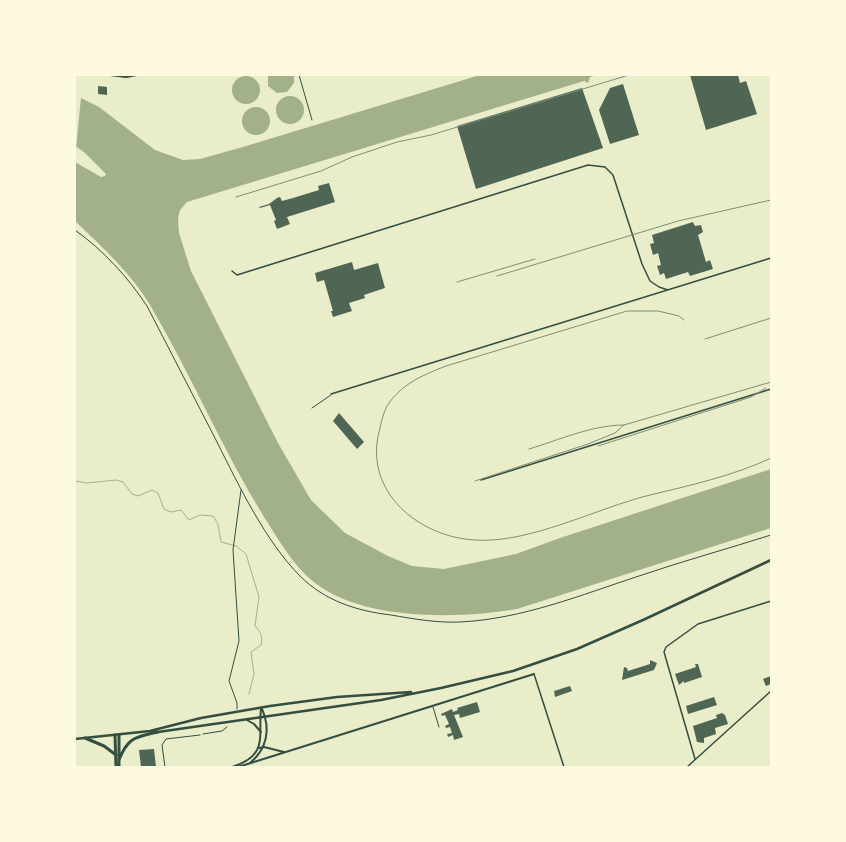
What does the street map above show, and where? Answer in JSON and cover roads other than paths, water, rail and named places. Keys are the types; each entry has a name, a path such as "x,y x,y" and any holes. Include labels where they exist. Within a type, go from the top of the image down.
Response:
{"highway":[{"path":"119,760 124,748 130,740 136,737 158,732"},
{"path":"114,735 118,767"},
{"path":"118,767 119,735"},
{"path":"85,738 104,746 116,755"}],"main road":[{"path":"150,731 158,732 265,715 381,700 490,677 576,649 648,618 771,560"},
{"path":"75,739 150,731 242,711 337,697 424,691"}],"street":[{"path":"110,75 126,77 137,75"},
{"path":"232,271 237,275 588,165 596,165 605,167 612,175 631,235 650,281 659,288 668,290"},
{"path":"331,394 771,258"},
{"path":"481,480 771,389"},
{"path":"695,759 666,663 664,652 666,647 698,624 771,601"},
{"path":"238,767 433,707 534,674 564,767"},
{"path":"686,767 771,691"},
{"path":"250,764 264,747 267,737 265,715 261,708"},
{"path":"232,767 245,762 259,748 262,733 260,716 261,708"},
{"path":"242,719 254,724 262,733"},
{"path":"259,748 264,747 279,752 290,751"}],"lane":[{"path":"300,75 312,120"},
{"path":"312,408 331,394"},
{"path":"433,707 439,727"},
{"path":"165,767 162,745 164,741 172,738 200,735"}],"waterway":[{"path":"75,481 87,483 116,480 123,482 132,494 138,496 152,490 158,493 164,509 171,512 181,510 189,520 200,515 213,516 218,524 221,542 236,546 246,554 259,597 255,626 262,637 261,645 251,652 254,674 249,694"}],"railway":[{"path":"236,197 321,171 352,157 397,142 431,135 629,75"},
{"path":"497,276 678,221 771,200"},
{"path":"457,282 535,259"},
{"path":"684,320 679,316 658,311 627,311 446,366 413,381 399,392 387,406 379,432 377,454 380,474 388,492 400,507 416,520 434,530 454,537 475,540 496,540 540,531 629,501 743,470 771,458"},
{"path":"705,339 771,318"},
{"path":"475,481 588,444 615,433 624,425 771,382"},
{"path":"598,446 751,397 766,388"},
{"path":"529,449 588,430 600,427 624,425"}]}
